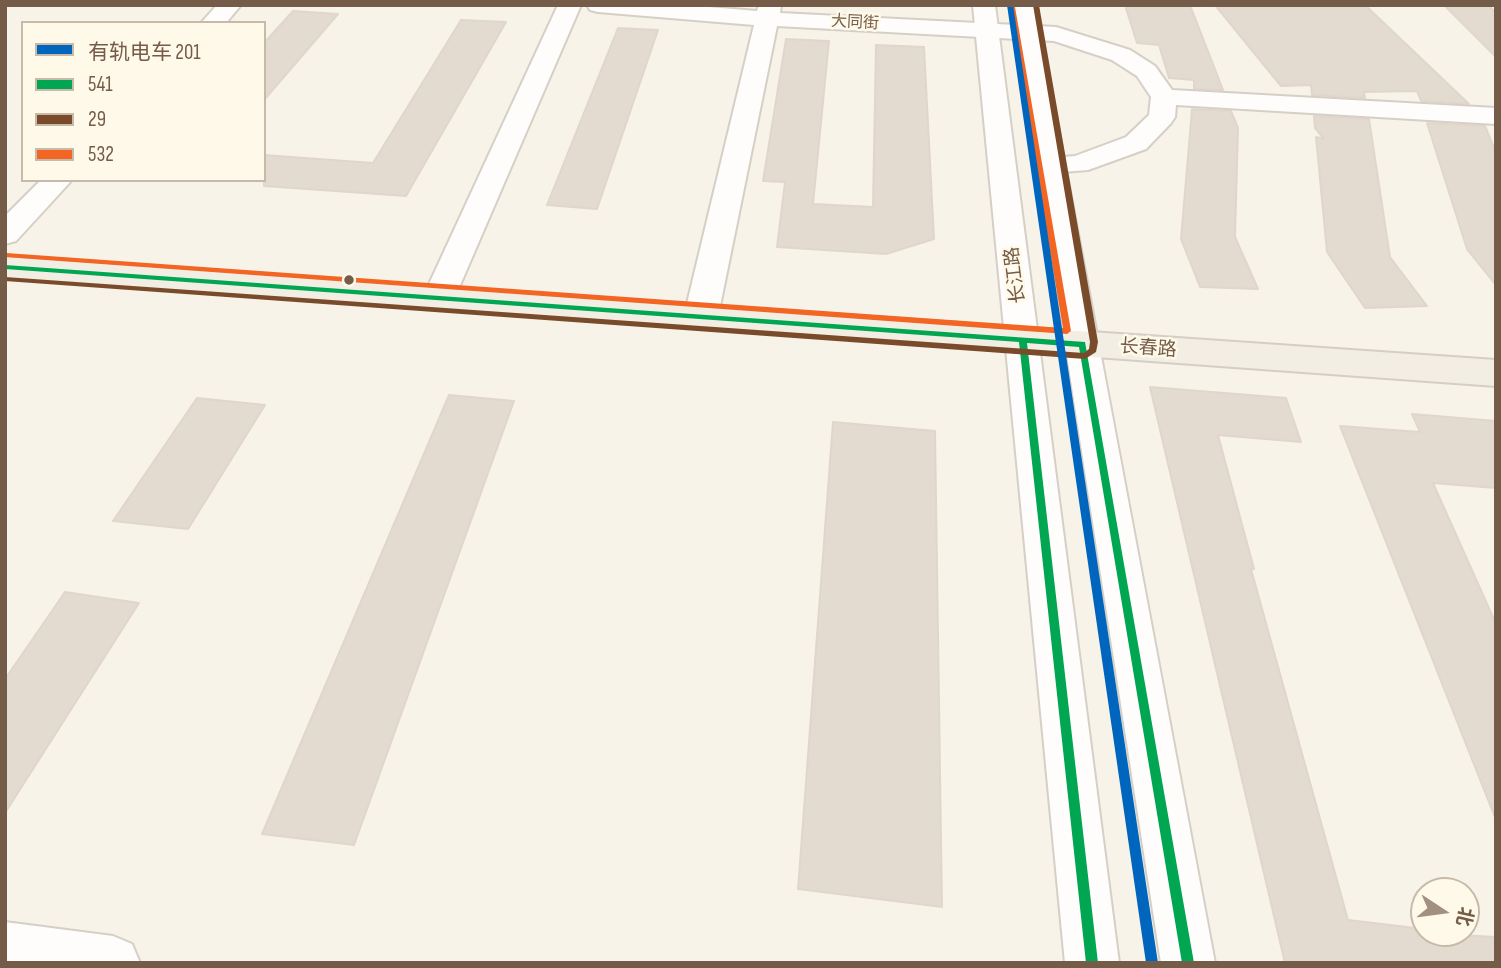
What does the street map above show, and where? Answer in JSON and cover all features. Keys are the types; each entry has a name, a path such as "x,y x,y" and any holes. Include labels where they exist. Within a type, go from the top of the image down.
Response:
{"main road":[{"name":"长春路","path":"5,267 1496,373"}],"street":[{"path":"215,21 230,5"},
{"path":"439,297 570,5"},
{"name":"大同街","path":"598,5 1026,18 1121,55 1146,71 1164,97"},
{"path":"701,316 769,12"},
{"name":"长江路","path":"985,17 1092,963"},
{"path":"1026,18 1188,963"},
{"path":"1050,165 1078,164 1136,143 1162,117 1164,97 1496,116"},
{"path":"5,234 56,182"},
{"path":"5,949 113,963"}],"building":[{"path":"1125,5 1190,5 1223,90 1194,89 1194,80 1169,78 1159,45 1137,43"},
{"path":"1215,5 1365,5 1469,104 1421,101 1417,91 1364,92 1365,98 1312,95 1311,85 1281,86"},
{"path":"1444,5 1488,5 1496,13 1496,57"},
{"path":"293,11 338,14 266,98 266,41"},
{"path":"461,20 506,22 406,196 264,186 266,155 373,163"},
{"path":"618,28 658,30 597,209 547,205"},
{"path":"786,39 829,41 813,204 873,207 876,45 924,47 934,239 886,254 777,247 785,182 763,181"},
{"path":"1192,109 1231,111 1238,128 1235,237 1258,289 1200,287 1181,239"},
{"path":"1314,116 1369,119 1390,257 1427,306 1365,308 1327,252 1316,137 1324,139 1315,128"},
{"path":"1427,123 1485,126 1496,153 1496,285 1467,249"},
{"path":"1150,387 1286,398 1301,442 1218,435 1254,569 1251,569 1348,920 1410,927 1410,947 1480,947 1480,936 1496,937 1496,963 1285,963"},
{"path":"449,395 514,401 354,845 262,834"},
{"path":"197,398 265,405 188,529 113,521"},
{"path":"1412,414 1496,421 1496,488 1433,483 1496,624 1496,820 1340,426 1420,432"},
{"path":"833,422 935,431 942,907 798,889"},
{"path":"65,592 139,603 5,813 5,679"}],"tram line":[{"name":"201","path":"1010,5 1152,963"}],"transit line":[{"name":"29","path":"5,279 1085,356 1093,350 1094,342 1036,5"},
{"name":"532","path":"6,255 1067,331 1012,7"},
{"name":"541","path":"5,267 1082,344 1188,963"},
{"name":"541","path":"1023,340 1092,963"}]}
